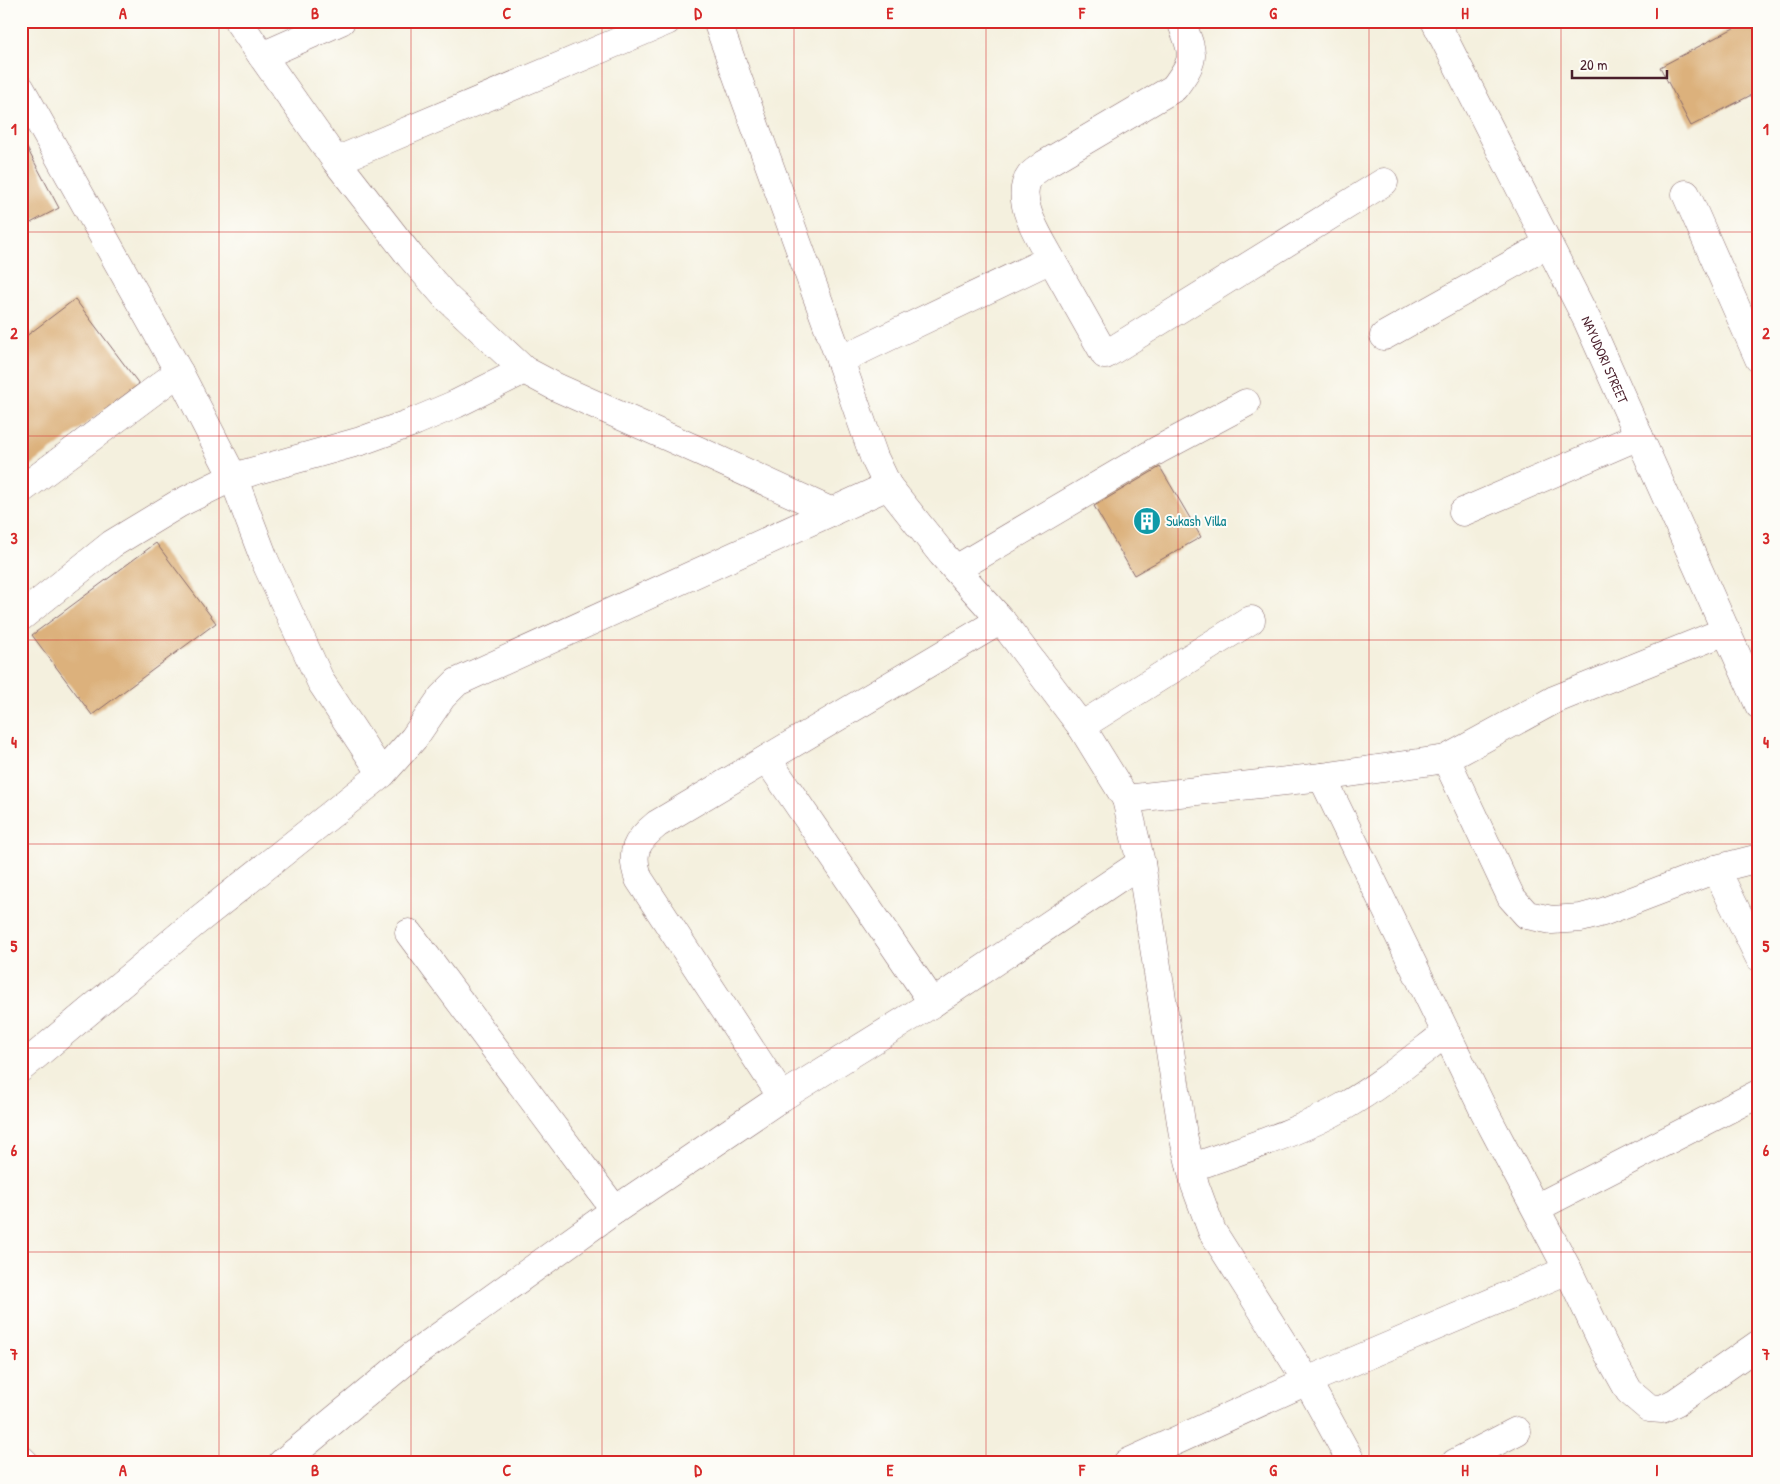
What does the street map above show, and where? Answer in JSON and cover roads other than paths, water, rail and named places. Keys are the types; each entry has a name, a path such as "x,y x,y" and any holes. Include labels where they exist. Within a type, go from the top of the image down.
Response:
{"street":[{"path":"238,21 336,161 410,256 445,296 524,370 556,387 832,512"},
{"path":"262,56 341,21"},
{"path":"336,161 668,21"},
{"path":"717,21 874,457 888,486 956,569 1001,620 1081,726 1126,799 1141,863 1183,1135 1194,1185 1212,1231 1307,1381 1352,1463"},
{"path":"1181,21 1192,59 1174,88 1045,164 1029,177 1024,191 1027,213 1105,355 1384,182"},
{"name":"NAYUDORI STREET","path":"1435,21 1588,322 1759,705"},
{"path":"21,89 179,372 233,477 265,560 322,682 382,774"},
{"path":"1686,194 1759,359"},
{"path":"1384,336 1548,244"},
{"path":"840,360 1051,258"},
{"path":"21,617 112,544 178,504 233,477 360,441 416,421 456,404 524,370"},
{"path":"21,490 179,372"},
{"path":"956,569 1158,450 1246,403"},
{"path":"1463,512 1639,436"},
{"path":"21,1068 192,925 382,774 414,738 442,697 457,682 888,486"},
{"path":"782,1097 639,879 634,865 635,849 642,836 657,824 1001,620"},
{"path":"1081,726 1252,620"},
{"path":"1126,799 1322,777 1446,759 1554,700 1726,631"},
{"path":"767,759 933,1003"},
{"path":"1446,759 1511,897 1527,915 1552,920 1581,918 1716,869 1759,858"},
{"path":"1322,777 1484,1111 1536,1208 1605,1348 1629,1391 1649,1408 1662,1409 1676,1402 1759,1344"},
{"path":"282,1463 412,1356 615,1210 782,1097 933,1003 1141,863"},
{"path":"1716,869 1759,957"},
{"path":"409,933 615,1210"},
{"path":"1191,1168 1312,1123 1343,1107 1384,1082 1446,1033"},
{"path":"1536,1208 1758,1094"},
{"path":"1128,1463 1307,1381 1568,1270"},
{"path":"1455,1463 1517,1432"},
{"path":"21,1460 25,1463"}],"place":[{"name":"Sukash Villa","path":"1147,521"}]}
